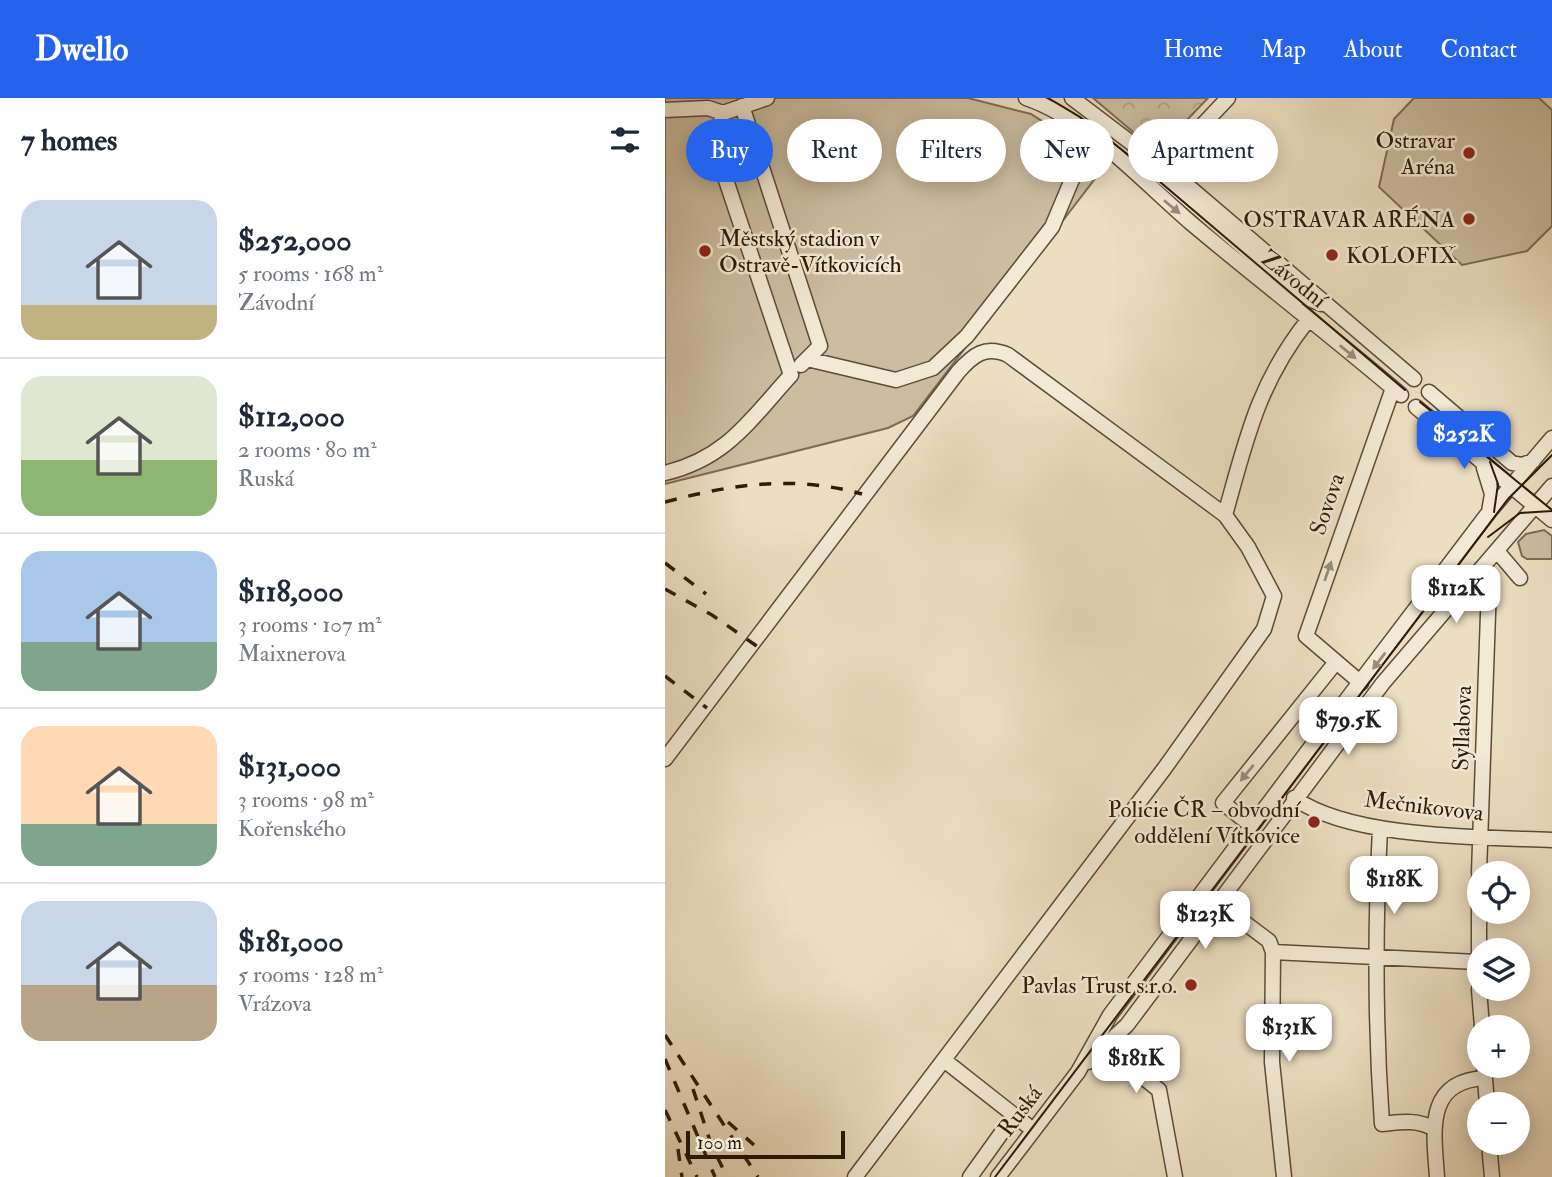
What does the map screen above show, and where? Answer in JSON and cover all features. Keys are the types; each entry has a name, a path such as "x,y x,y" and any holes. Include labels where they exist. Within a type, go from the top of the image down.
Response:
{"street":[{"path":"665,110 730,107 767,98"},
{"name":"Závodní","path":"1026,98 1042,103 1065,119"},
{"name":"Závodní","path":"1072,98 1128,142"},
{"path":"1208,119 1228,98"},
{"path":"665,473 703,461 726,447 820,346 730,107"},
{"path":"730,107 715,147 791,375"},
{"name":"Závodní","path":"1114,156 1312,324 1397,391"},
{"path":"807,359 896,380 933,368 967,336 1052,227 1071,182"},
{"path":"1172,182 1298,295 1332,309"},
{"name":"Závodní","path":"1174,182 1332,309 1414,379"},
{"path":"1225,515 1251,422 1269,376 1312,324 1298,295"},
{"path":"665,759 958,372 981,352 996,351 1008,355 1225,515 1248,547 1274,596 1263,629 1164,769 855,1177"},
{"name":"Sovova","path":"1336,662 1306,636 1397,391"},
{"path":"1429,392 1508,460 1521,465 1535,459"},
{"path":"1416,407 1517,488 1552,522"},
{"name":"Ruská","path":"998,1177 1078,1072 1110,1015 1489,512 1517,488 1552,438"},
{"path":"1477,458 1486,471 1492,489 1489,512"},
{"path":"1508,460 1522,507 1511,534"},
{"name":"Ruská","path":"1078,1072 1127,1025 1294,798 1383,683 1552,486"},
{"path":"1511,534 1527,524 1552,522"},
{"path":"1497,551 1520,578"},
{"name":"Syllabova","path":"1480,861 1489,585"},
{"path":"1252,826 1223,803 1336,662 1361,684"},
{"name":"Mečnikovova","path":"1294,798 1318,811 1380,828 1552,840"},
{"path":"1380,828 1375,957 1377,1067 1383,1124 1406,1121 1423,1123 1434,1129"},
{"path":"1217,902 1269,941 1273,952 1272,1062 1285,1177"},
{"path":"1273,952 1467,962"},
{"path":"1105,1047 1159,1090 1175,1177"},
{"path":"944,1060 1033,1130"},
{"path":"1437,1177 1435,1112 1446,1092 1472,1078"},
{"path":"969,1177 1005,1128 1019,1119"},
{"path":"1490,1155 1492,1177"}],"green space":[{"path":"665,98 968,98 1031,114 1039,119 1020,119 1020,182 1092,182 913,416 888,428 665,484"},
{"path":"1093,98 1208,98 1188,119 1128,119 1128,128"},
{"name":"Ostravar Aréna","path":"1414,98 1539,98 1552,110 1552,226 1527,251 1462,265 1379,187 1394,119"},
{"path":"1544,530 1552,536 1552,559 1527,559 1522,556 1518,542 1526,534"}],"tram line":[{"path":"1048,98 1080,117 1126,153 1405,390"},
{"path":"1420,402 1552,510"},
{"path":"995,1177 1508,499 1552,455"},
{"path":"1490,462 1498,484 1494,512"},
{"path":"1488,537 1520,513 1552,511"}],"railway":[{"path":"665,502 714,490 787,483 837,488 862,494"},
{"path":"665,563 706,594"},
{"path":"665,589 712,615 761,649"},
{"path":"665,676 707,708"},
{"path":"665,1035 758,1177"},
{"path":"665,1059 715,1177"},
{"path":"693,1089 711,1144 727,1177"},
{"path":"665,1110 697,1177"},
{"path":"728,1122 754,1145"},
{"path":"678,1149 682,1177"}],"place":[{"name":"Ostravar Aréna","path":"1469,153"},
{"name":"OSTRAVAR ARÉNA","path":"1469,219"},
{"name":"Městský stadion v Ostravě-Vítkovicích","path":"705,251"},
{"name":"KOLOFIX","path":"1332,255"},
{"name":"Policie ČR – obvodní oddělení Vítkovice","path":"1314,822"},
{"name":"Pavlas Trust s.r.o.","path":"1191,985"}]}
